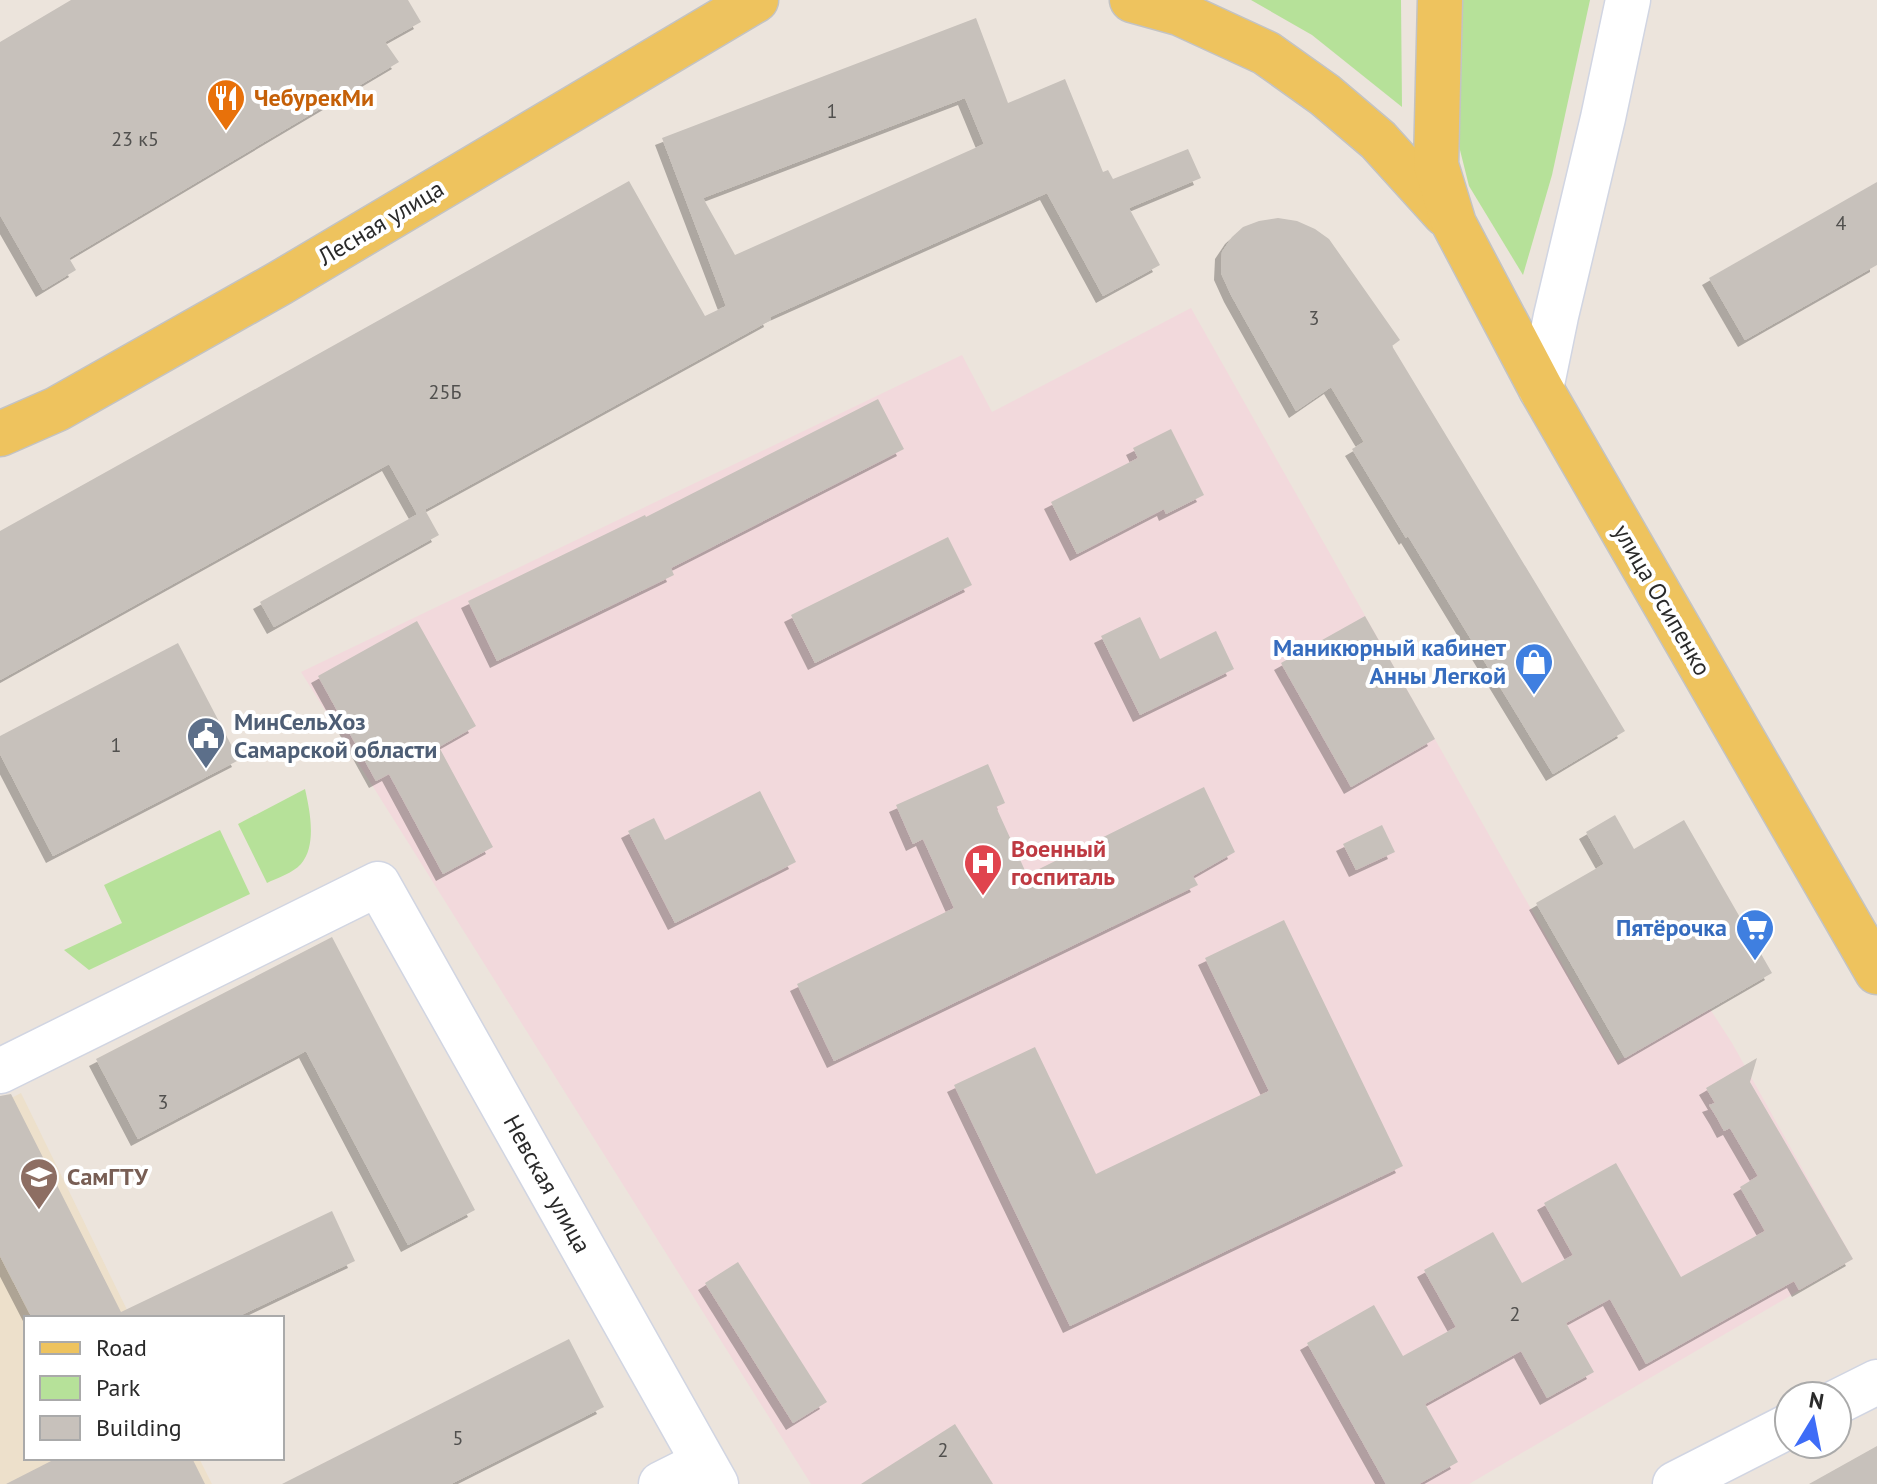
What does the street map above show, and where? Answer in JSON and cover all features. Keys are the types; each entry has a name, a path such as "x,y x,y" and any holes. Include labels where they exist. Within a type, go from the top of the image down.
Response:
{"main road":[{"name":"Лесная улица","path":"0,434 57,409 280,283 756,0"},
{"name":"улица Осипенко","path":"1132,0 1179,13 1266,53 1325,95 1378,140 1454,224"},
{"name":"улица Осипенко","path":"1440,0 1436,165 1454,224 1541,389 1877,972"}],"street":[{"path":"1541,389 1628,0"},
{"name":"Невская улица","path":"0,1071 378,884 710,1473"},
{"path":"1853,1394 1877,1382"},
{"path":"1675,1484 1773,1434"},
{"path":"661,1484 710,1473"}],"shaded area":[{"name":"Военный госпиталь","path":"1191,308 1617,1061 1710,1009 1853,1259 1469,1484 811,1484 301,672 962,355 992,412"},
{"name":"СамГТУ","path":"21,1093 130,1316 24,1316 24,1460 200,1460 212,1484 0,1484 0,1104"}],"green space":[{"path":"1251,0 1401,0 1402,107 1312,35"},
{"path":"1457,0 1590,0 1552,175 1523,275 1469,186 1457,138"},
{"path":"305,789 311,828 306,856 294,870 267,883 238,824"},
{"path":"220,830 250,894 89,970 64,950 122,923 104,885"}],"building":[{"path":"71,0 408,0 421,22 385,42 399,62 69,258 76,270 43,290 0,215 0,42"},
{"path":"976,18 1008,103 1065,79 1103,172 1108,170 1113,179 1188,149 1201,178 1129,208 1160,265 1103,296 1047,193 770,317 771,320 417,514 389,464 0,680 0,531 629,181 705,316 726,306 662,138","holes":["965,98 984,144 735,255 703,198"]},
{"path":"1877,182 1877,265 1745,340 1709,278"},
{"path":"1278,218 1297,221 1329,239 1400,340 1392,346 1625,731 1553,774 1352,449 1364,442 1331,387 1296,411 1231,295 1221,273 1222,252 1243,227"},
{"path":"878,399 904,449 671,568 674,575 497,661 468,601 646,517"},
{"path":"1171,429 1204,495 1166,514 1164,509 1077,554 1051,502 1138,458 1133,448"},
{"path":"425,510 439,535 274,627 260,602"},
{"path":"948,537 972,585 815,663 791,615"},
{"path":"1365,616 1435,739 1351,787 1281,663"},
{"path":"1140,617 1160,659 1216,631 1234,669 1140,715 1101,636"},
{"path":"417,621 476,726 439,747 493,847 443,874 389,774 376,781 318,676"},
{"path":"178,643 239,760 53,856 0,754 0,736"},
{"path":"988,764 1005,803 996,807 1027,875 1204,787 1235,852 1193,876 1198,885 834,1061 797,984 954,908 923,839 913,844 896,805"},
{"path":"760,791 796,862 675,923 628,831 654,818 665,840"},
{"path":"1615,815 1634,849 1684,820 1772,973 1625,1058 1536,903 1604,864 1586,832"},
{"path":"1382,825 1395,852 1356,870 1343,844"},
{"path":"1284,920 1403,1166 1070,1326 954,1085 1035,1047 1096,1174 1269,1091 1205,958"},
{"path":"332,937 475,1210 408,1245 306,1051 138,1139 96,1059"},
{"path":"1757,1058 1750,1082 1853,1259 1799,1290 1794,1281 1646,1364 1610,1299 1566,1323 1594,1372 1547,1398 1521,1351 1425,1404 1458,1462 1419,1484 1386,1484 1307,1343 1374,1305 1403,1356 1456,1327 1424,1270 1493,1232 1522,1283 1573,1255 1544,1203 1616,1163 1681,1277 1765,1231 1740,1187 1758,1176 1730,1128 1724,1131 1709,1105 1715,1103 1706,1088"},
{"path":"11,1094 121,1312 332,1211 355,1261 239,1316 31,1316 0,1256 0,1096"},
{"path":"738,1262 827,1402 793,1423 705,1283"},
{"path":"569,1339 604,1407 451,1484 282,1484"},
{"path":"955,1424 993,1484 861,1484"},
{"path":"1877,1446 1877,1484 1809,1484 1853,1460"},
{"path":"53,1460 193,1460 205,1484 6,1484"}],"place":[{"name":"ЧебурекМи","path":"226,132"},
{"name":"Маникюрный кабинет Анны Легкой","path":"1534,696"},
{"name":"МинСельХоз Самарской области","path":"206,770"},
{"name":"Военный госпиталь","path":"983,897"},
{"name":"Пятёрочка","path":"1755,962"},
{"name":"СамГТУ","path":"39,1211"}]}
